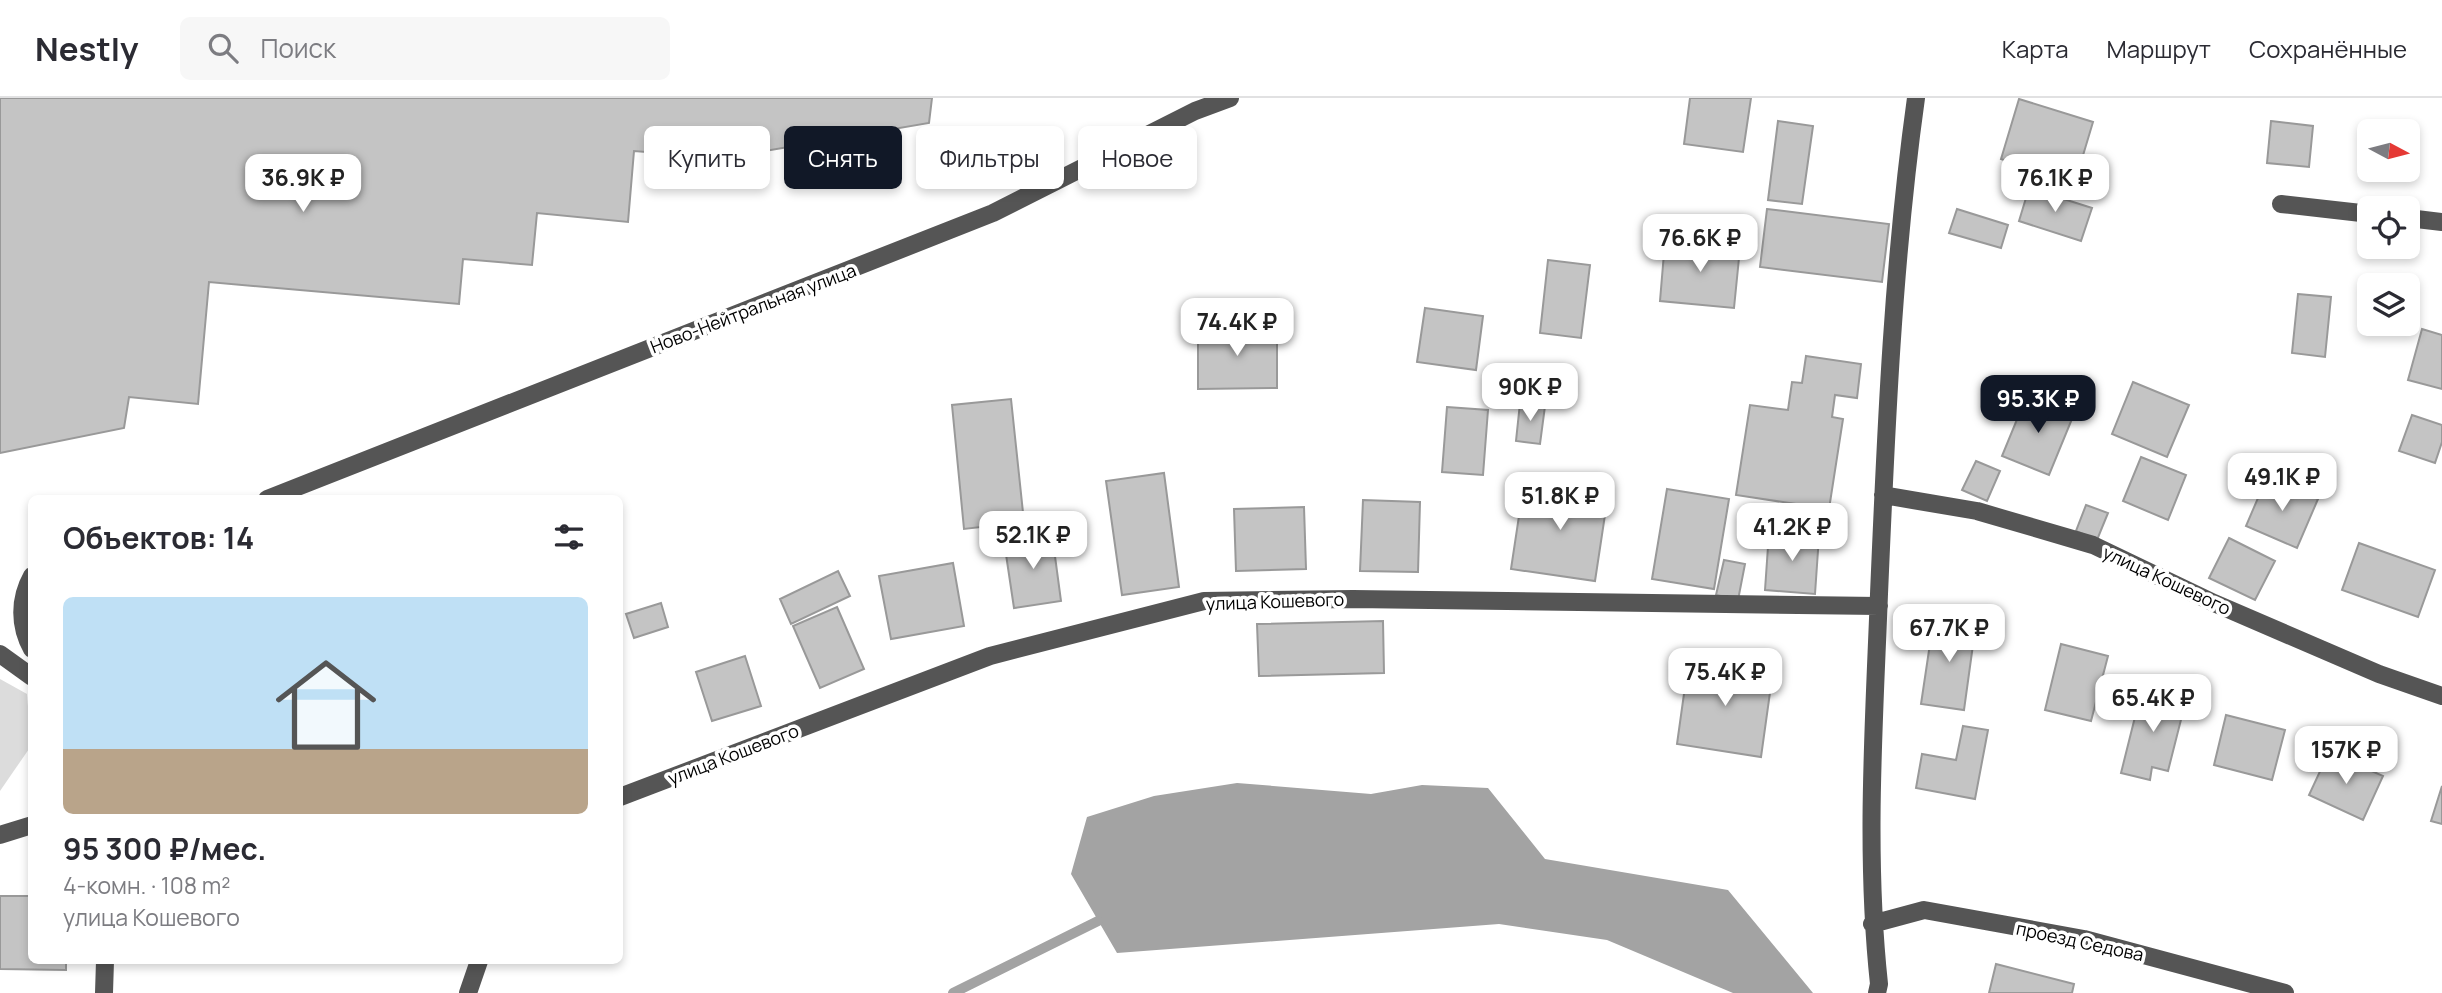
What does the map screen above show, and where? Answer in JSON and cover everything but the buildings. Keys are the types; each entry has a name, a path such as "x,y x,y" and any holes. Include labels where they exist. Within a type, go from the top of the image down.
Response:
{"street":[{"name":"Ново-Нейтральная улица","path":"277,495 993,214 1195,111 1230,98"},
{"path":"1877,993 1879,984 1872,923 1870,759 1883,495 1905,174 1916,98"},
{"path":"2281,204 2357,213"},
{"path":"2420,219 2442,222"},
{"name":"улица Кошевого","path":"1883,495 1977,511 2093,545 2214,603 2379,674 2442,696"},
{"path":"28,583 22,593 24,634 28,642"},
{"name":"улица Кошевого","path":"623,796 990,656 1204,601 1353,599 1681,606 1879,606"},
{"path":"0,654 28,674"},
{"path":"0,835 28,826"},
{"name":"проезд Седова","path":"1872,923 1924,910 2084,939 2286,993"},
{"path":"104,993 105,964"},
{"path":"468,993 478,964"}],"shaded area":[{"path":"0,679 27,694 28,750 0,791"},
{"path":"1237,783 1371,794 1422,785 1488,788 1545,859 1728,890 1813,993 1733,993 1607,940 1499,924 1117,953 1071,874 1087,817 1154,796"}],"waterway":[{"path":"953,993 1098,921"}]}
